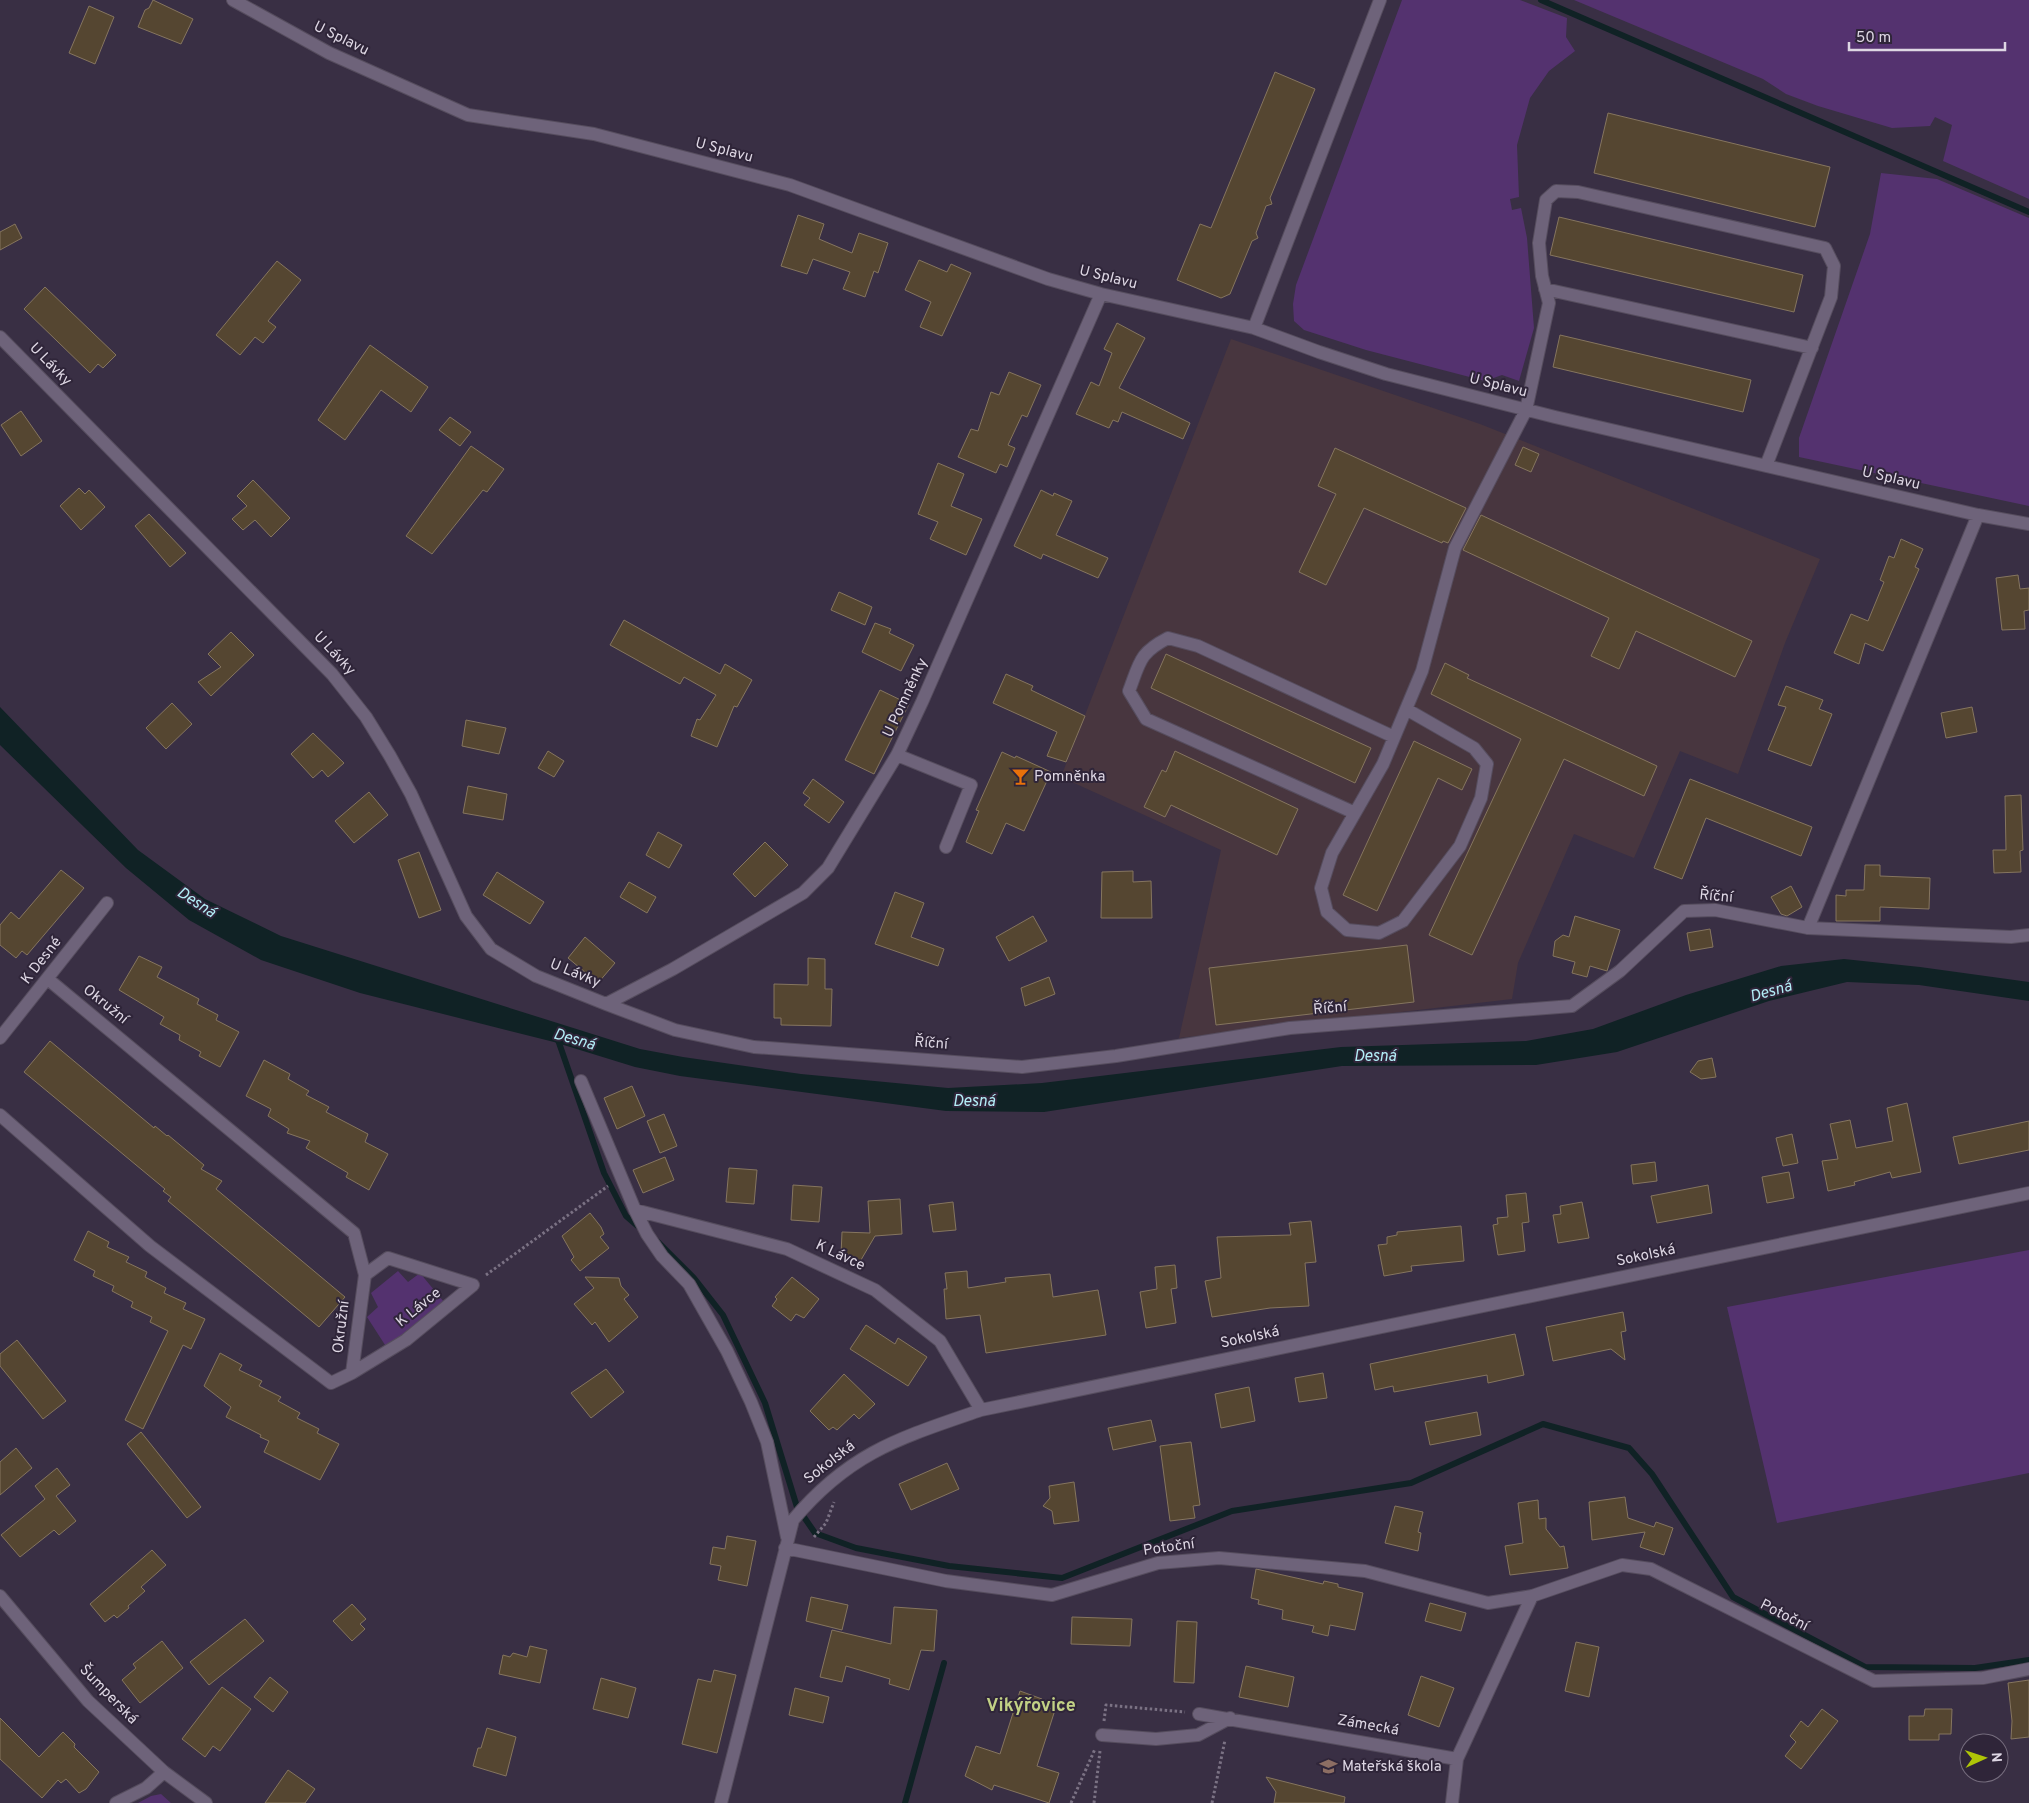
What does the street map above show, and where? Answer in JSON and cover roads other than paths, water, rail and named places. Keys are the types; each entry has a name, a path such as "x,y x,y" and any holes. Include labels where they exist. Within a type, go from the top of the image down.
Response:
{"street":[{"name":"U Splavu","path":"234,0 254,5 329,53 468,115 594,134 790,185 1048,279 1101,294 1254,328 1386,374 1526,410 1766,466 1978,515 2029,524"},
{"path":"1254,328 1380,0"},
{"path":"1406,709 1474,748 1487,764 1481,798 1460,846 1403,921 1379,933 1347,930 1327,912 1321,888 1332,853 1382,764 1422,671 1455,548 1526,410 1549,302 1542,276 1539,243 1546,200 1556,191 1588,194 1825,248 1834,266 1831,297 1766,466"},
{"path":"1545,289 1812,348"},
{"name":"U Pomněnky","path":"606,1004 672,969 804,893 828,868 897,755 953,635 1101,294"},
{"name":"U Lávky","path":"0,337 332,674 366,717 390,756 411,794 466,916 491,949 536,976 606,1004"},
{"path":"1808,928 1978,515"},
{"path":"1355,812 1146,719 1129,691 1140,663 1149,648 1168,638 1198,646 1394,737"},
{"path":"897,755 971,785 946,847"},
{"name":"K Desné","path":"0,1038 49,980 107,903"},
{"name":"Říční","path":"606,1004 675,1030 754,1047 1022,1067 1116,1056 1290,1028 1572,1006 1620,971 1684,911 1715,910 1808,928 2011,937 2029,936"},
{"name":"Okružní","path":"0,1115 150,1246 331,1383 352,1373 365,1275 354,1233 49,980"},
{"path":"582,1081 636,1213 647,1234 662,1256 689,1284 727,1351 745,1389 767,1442 786,1543"},
{"name":"Sokolská","path":"721,1803 792,1520 814,1494 866,1454 922,1430 981,1410 2029,1193"},
{"name":"K Lávce","path":"636,1213 787,1249 875,1290 940,1341 981,1410"},
{"name":"K Lávce","path":"352,1373 406,1340 473,1285 388,1258 365,1275"},
{"name":"Potoční","path":"786,1543 946,1581 1052,1595 1158,1563 1219,1558 1365,1571 1488,1603 1532,1596 1622,1565 1652,1569 1874,1681 1983,1678 2029,1669"},
{"name":"Šumperská","path":"0,1596 88,1701 164,1772 206,1803"},
{"path":"1452,1803 1457,1758 1532,1596"},
{"name":"Zámecká","path":"1199,1714 1457,1758"},
{"path":"1102,1735 1156,1739 1198,1735 1230,1718"},
{"path":"116,1803 146,1788 164,1772"}],"water":[{"name":"Desná","path":"0,707 138,850 205,899 281,936 640,1049 683,1057 801,1074 948,1088 1042,1083 1341,1047 1526,1041 1593,1029 1686,995 1781,966 1844,959 2029,982 2029,1001 1919,985 1847,982 1769,1001 1617,1052 1536,1065 1342,1066 1044,1112 946,1111 680,1076 635,1067 554,1042 360,993 261,960 189,920 126,868 0,745"}],"waterway":[{"path":"1541,0 2029,212"},
{"name":"Desná","path":"557,1037 604,1173 626,1216 641,1229"},
{"path":"655,1239 694,1278 723,1315 765,1403 797,1507 815,1533 856,1548 949,1566 1062,1578 1232,1511 1411,1483 1543,1424 1629,1448 1652,1474 1733,1597 1865,1667 1975,1668 2029,1660"},
{"path":"905,1803 944,1663"}],"place":[{"name":"Pomněnka","path":"1020,777"},
{"name":"Mateřská škola","path":"1328,1767"}],"district":[{"name":"Vikýřovice","path":"1031,1706"}]}
